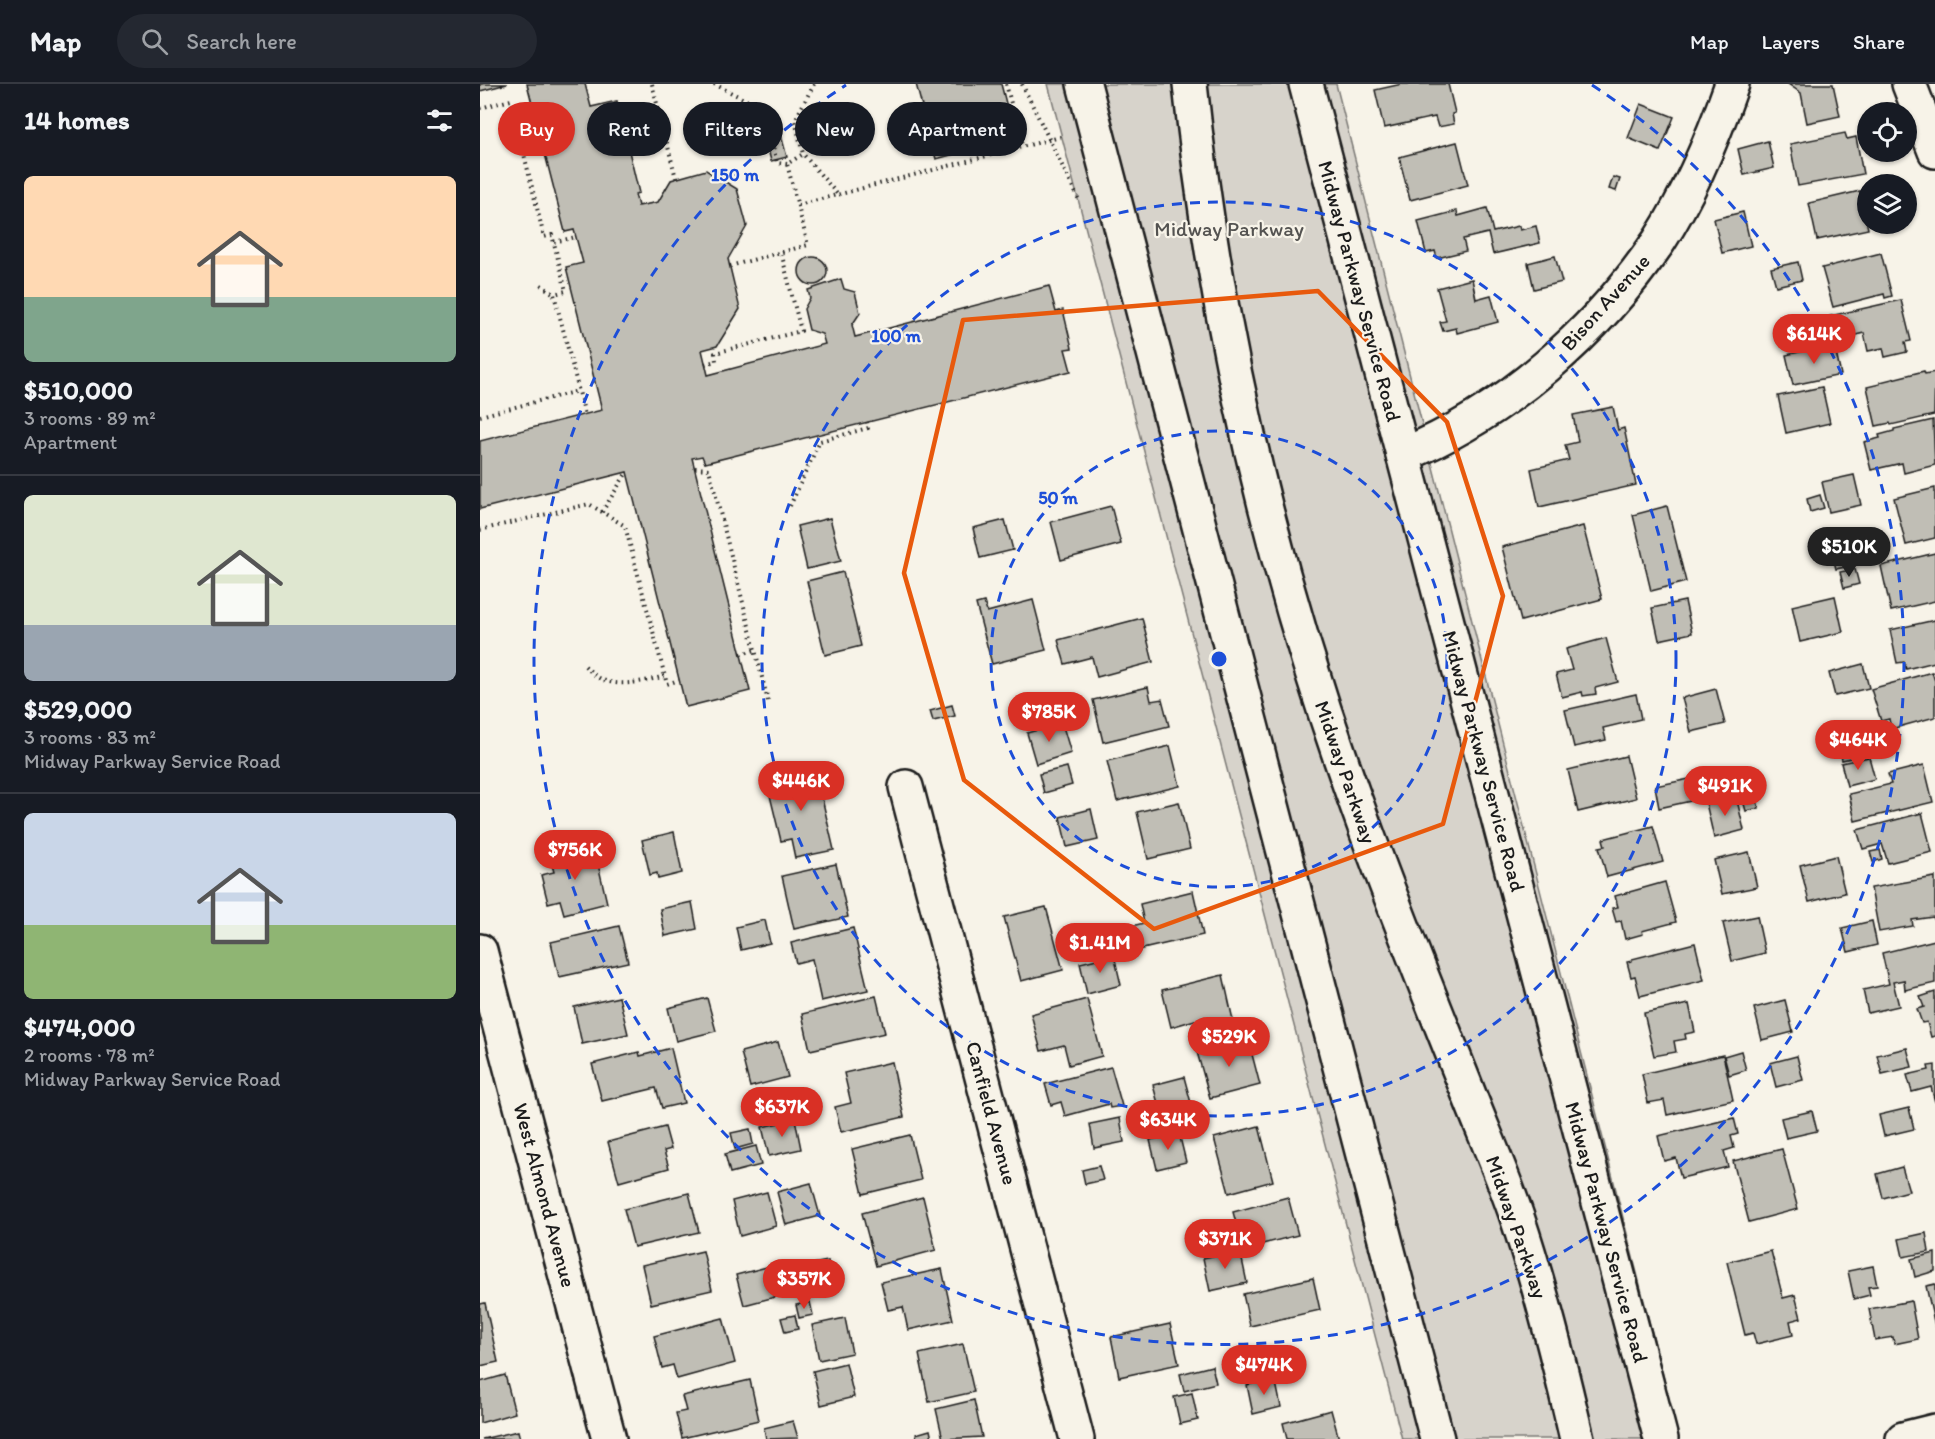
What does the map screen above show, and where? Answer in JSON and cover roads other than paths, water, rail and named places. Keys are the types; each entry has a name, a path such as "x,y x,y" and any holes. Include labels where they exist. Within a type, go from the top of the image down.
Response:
{"street":[{"path":"1084,84 1437,1439"},
{"name":"Midway Parkway","path":"1190,84 1210,239 1253,460 1284,580 1323,711 1363,823 1517,1218 1559,1360 1577,1439"},
{"name":"Midway Parkway Service Road","path":"1306,84 1661,1439"},
{"name":"Bison Avenue","path":"1404,455 1429,445 1487,411 1531,378 1581,334 1626,285 1659,240 1691,183 1719,122 1732,84"},
{"path":"1909,84 1935,152"},
{"name":"Canfield Avenue","path":"906,787 1077,1439"},
{"name":"West Almond Avenue","path":"480,951 609,1439"},
{"path":"1903,1439 1935,1431"}]}
